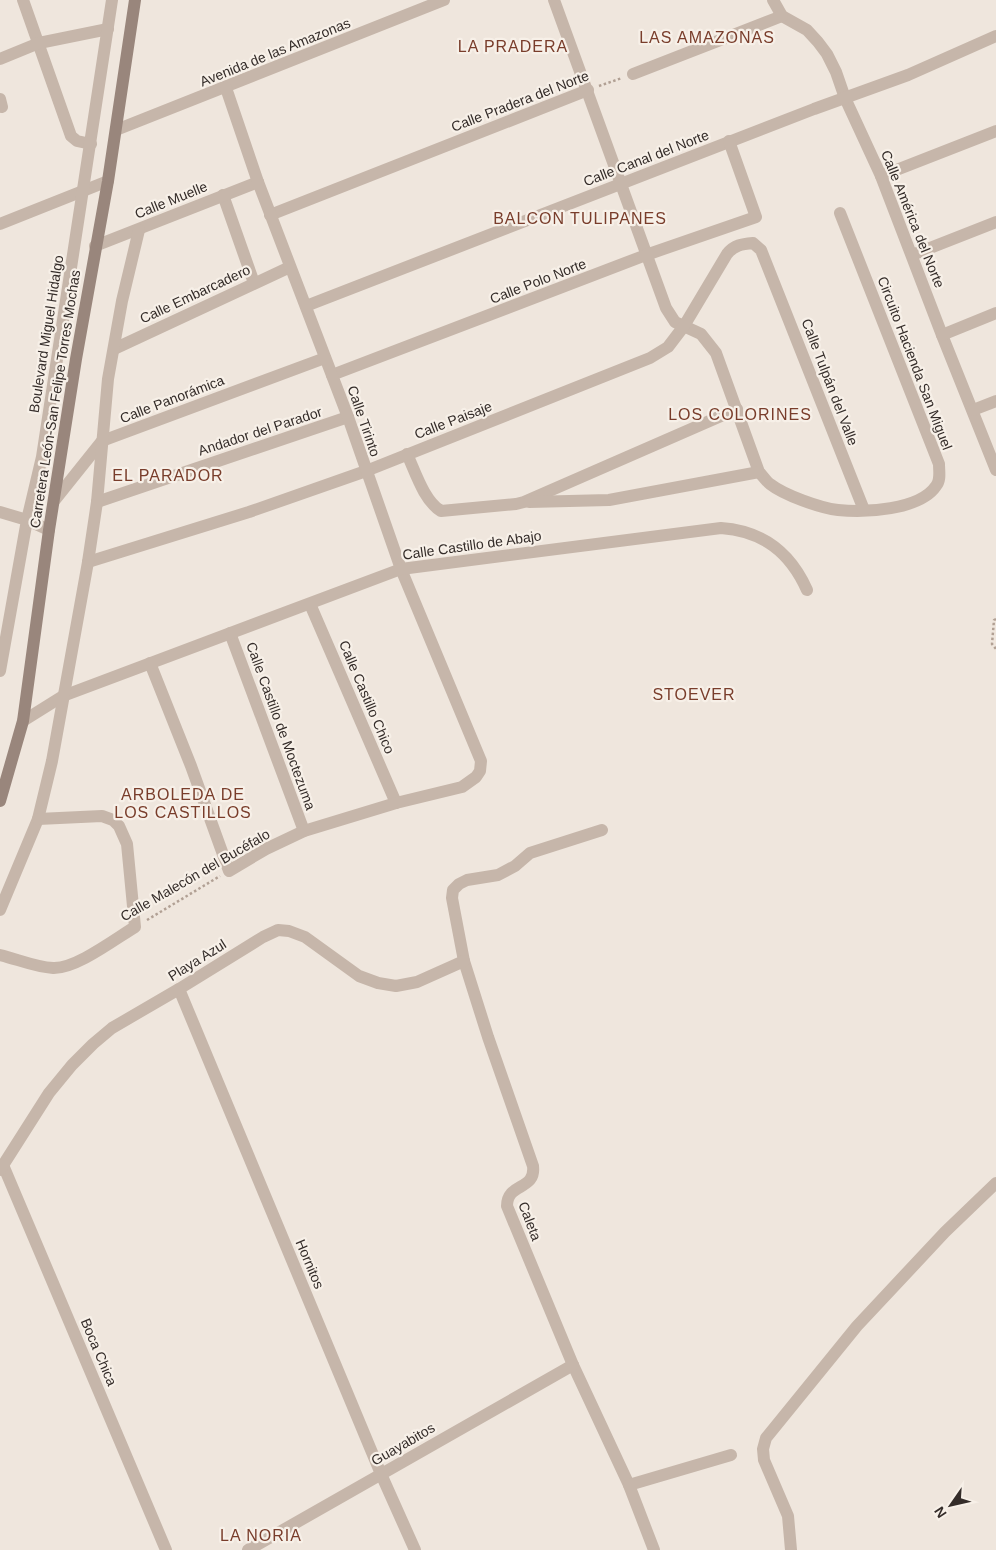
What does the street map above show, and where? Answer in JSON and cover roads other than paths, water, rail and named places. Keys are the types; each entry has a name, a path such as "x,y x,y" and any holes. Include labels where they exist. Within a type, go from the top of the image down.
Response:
{"main road":[{"name":"Carretera León-San Felipe Torres Mochas","path":"0,801 23,721 49,530 95,246 108,181 135,0"}],"street":[{"path":"24,0 71,136 77,141 90,144"},
{"name":"Boulevard Miguel Hidalgo","path":"0,671 4,633 42,457 112,0"},
{"name":"Avenida de las Amazonas","path":"116,130 444,0"},
{"path":"407,454 429,500 440,511 520,503 609,500 759,472 716,353 701,334 687,322 675,322 666,308 554,0"},
{"path":"633,74 782,16 773,0"},
{"name":"Calle América del Norte","path":"782,16 807,30 827,54 836,72 845,98 881,176 996,470"},
{"path":"0,59 39,43 108,29"},
{"name":"Calle Canal del Norte","path":"306,306 729,141 908,75 996,36"},
{"name":"Calle Tirinto","path":"226,88 270,215 348,417 402,569 481,761"},
{"name":"Calle Pradera del Norte","path":"270,215 588,90"},
{"path":"881,176 996,130"},
{"name":"Calle Polo Norte","path":"332,375 646,255 756,217 729,141"},
{"path":"0,224 108,181"},
{"name":"Calle Muelle","path":"95,246 140,230 258,182"},
{"path":"223,195 254,282"},
{"name":"Circuito Hacienda San Miguel","path":"759,472 770,484 816,505 838,510 884,509 908,504 927,496 937,486 939,464 840,213"},
{"path":"912,255 996,222"},
{"path":"0,910 38,819 52,761 97,502 108,379 122,301 140,230"},
{"name":"Calle Paisaje","path":"88,562 249,512 366,471 650,358 668,347 687,322 727,254 735,246 753,243 761,250 768,264"},
{"name":"Calle Tulpán del Valle","path":"768,264 864,510"},
{"name":"Calle Embarcadero","path":"114,349 254,282 290,267"},
{"path":"942,335 996,313"},
{"name":"Calle Panorámica","path":"102,441 325,358"},
{"path":"973,410 996,401"},
{"path":"520,503 737,409"},
{"name":"Andador del Parador","path":"97,502 348,417"},
{"path":"54,501 102,441"},
{"path":"0,512 28,520 49,530"},
{"name":"Calle Castillo de Abajo","path":"23,721 63,696 402,569 720,528 746,532 775,547 788,557 799,571 807,590"},
{"name":"Calle Castillo Chico","path":"310,604 396,803"},
{"name":"Calle Castillo de Moctezuma","path":"230,633 304,831"},
{"name":"Calle Malecón del Bucéfalo","path":"150,663 191,766 229,871 266,849 304,831 396,803 462,787 476,777 480,771 481,761"},
{"name":"Calle Malecón del Bucéfalo","path":"0,955 52,968 64,967 77,963 135,927 127,844 119,826 113,820 102,816 38,819"},
{"name":"Caleta","path":"602,830 530,853 515,866 498,875 467,880 459,884 454,890 452,898 464,961 533,1166 534,1174 530,1180 511,1193 507,1199 507,1206 573,1365 629,1485 654,1550"},
{"name":"Playa Azul","path":"2,1167 49,1093 72,1065 112,1028 263,937 278,930 290,931 305,937 359,976 378,983 396,986 417,982 464,961"},
{"name":"Hornitos","path":"179,989 381,1474 415,1550"},
{"name":"Boca Chica","path":"2,1167 166,1550"},
{"path":"791,1550 788,1516 764,1460 763,1449 766,1438 857,1326 945,1232 996,1183"},
{"name":"Guayabitos","path":"248,1550 573,1365"},
{"path":"629,1485 731,1455"}],"district":[{"name":"LAS AMAZONAS","path":"707,37"},
{"name":"LA PRADERA","path":"513,46"},
{"name":"BALCON TULIPANES","path":"580,218"},
{"name":"LOS COLORINES","path":"740,414"},
{"name":"EL PARADOR","path":"168,475"},
{"name":"STOEVER","path":"694,694"},
{"name":"ARBOLEDA DE LOS CASTILLOS","path":"183,803"},
{"name":"LA NORIA","path":"261,1535"}]}
